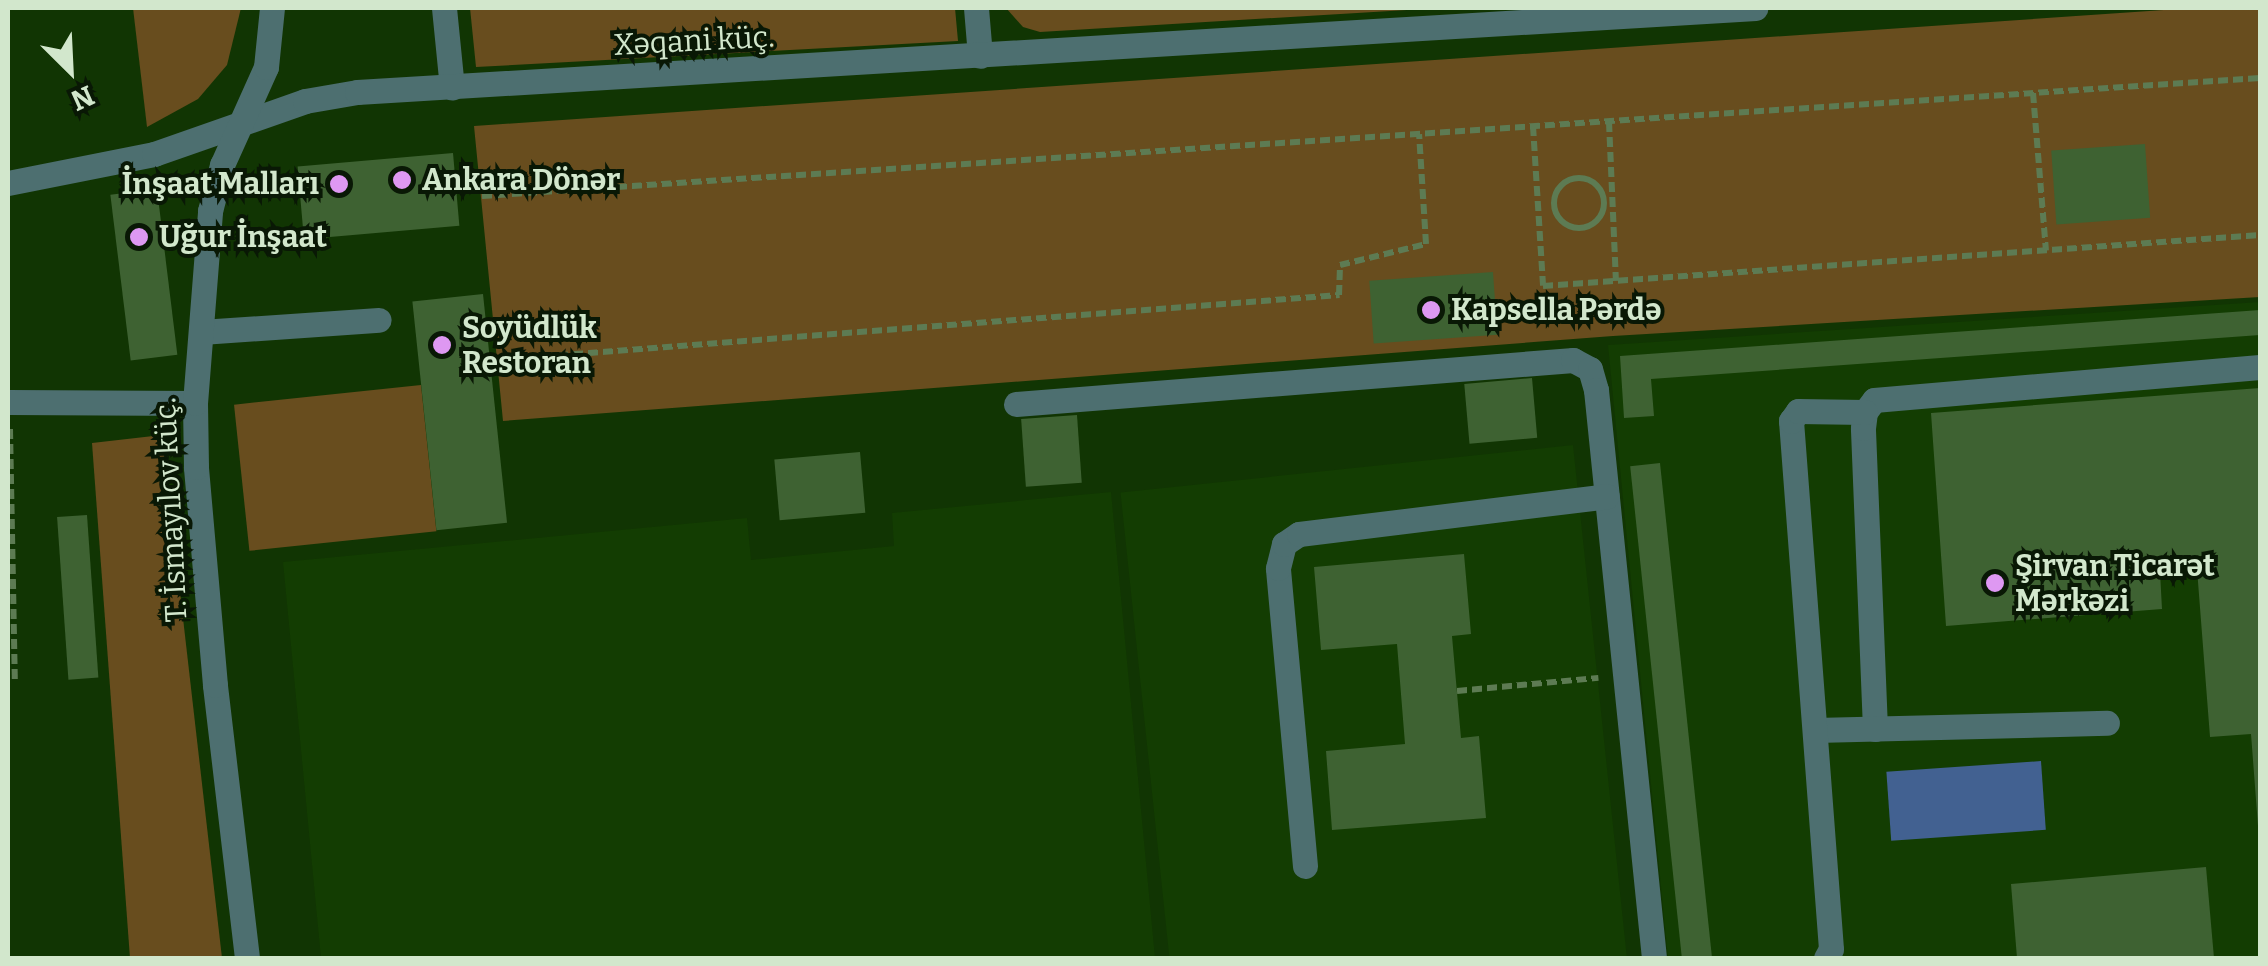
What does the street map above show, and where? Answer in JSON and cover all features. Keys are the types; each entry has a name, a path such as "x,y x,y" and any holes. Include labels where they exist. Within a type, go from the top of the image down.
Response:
{"street":[{"name":"T. İsmayılov küç.","path":"247,958 215,685 196,467 195,403 210,211 222,165 246,120 266,67 272,8"},
{"path":"444,8 452,88"},
{"path":"976,8 980,56"},
{"name":"Xəqani küç.","path":"8,183 154,154 305,100 357,92 980,56 1601,13 1755,8"},
{"path":"201,332 379,320"},
{"path":"1016,404 1573,360 1590,369 1596,390 1654,958"},
{"path":"1875,729 1864,412 1874,400 2260,367"},
{"path":"8,402 195,403"},
{"path":"1826,958 1831,948 1791,421 1798,411 1864,412"},
{"path":"1305,866 1278,568 1284,544 1299,534 1607,496"},
{"path":"1816,730 2107,723"}],"path":[{"path":"482,196 2260,78"},
{"path":"2033,94 2046,250"},
{"path":"1609,122 1616,281"},
{"path":"1534,126 1543,286 2260,235"},
{"path":"498,360 1340,295 1340,264 1426,244 1419,134"},
{"path":"1581,178 1594,183 1603,194 1604,208 1597,221 1584,228 1570,227 1559,219 1554,205 1557,191 1567,181 1581,178"},
{"path":"8,402 14,683"},
{"path":"1457,691 1624,675"}],"shaded area":[{"path":"133,8 241,8 227,65 198,99 147,127"},
{"path":"470,8 955,8 958,41 476,67"},
{"path":"1006,8 1440,8 1040,32 1023,27"},
{"path":"2193,8 2260,8 2260,297 1613,336 503,421 474,126"},
{"name":"Şirvan Ticarət Mərkəzi","path":"2260,302 2260,958 1668,958 1608,345"},
{"path":"421,385 436,531 249,551 234,405"},
{"path":"162,435 222,958 130,958 92,443"},
{"path":"1573,445 1627,957 1169,958 1120,493"},
{"path":"1111,492 1155,958 321,958 283,562 747,518 751,560 894,546 892,513"}],"water":[{"path":"2041,761 2046,830 1891,841 1886,772"}],"building":[{"path":"2145,144 2150,218 2056,224 2051,151"},
{"path":"453,153 459,226 304,239 298,167"},
{"path":"157,189 177,355 131,360 110,195"},
{"path":"1493,272 1497,335 1374,343 1369,281"},
{"path":"483,294 507,523 436,530 412,301"},
{"path":"2260,310 2260,335 1651,379 1654,416 1624,418 1620,356"},
{"path":"1532,378 1537,438 1469,444 1464,384"},
{"path":"2260,388 2258,826 2251,734 2210,737 2197,569 2160,572 2162,609 1946,626 1931,413"},
{"path":"1077,415 1082,483 1026,487 1021,419"},
{"path":"860,452 865,513 780,520 774,459"},
{"path":"1660,463 1712,957 1682,958 1630,466"},
{"path":"87,515 98,678 68,680 57,517"},
{"path":"1464,554 1471,634 1452,636 1461,738 1479,736 1486,818 1332,830 1326,751 1405,744 1397,644 1321,650 1314,567"},
{"path":"2206,867 2214,958 2017,958 2011,884"}],"place":[{"name":"Ankara Dönər","path":"402,180"},
{"name":"İnşaat Malları","path":"339,184"},
{"name":"Uğur İnşaat","path":"139,237"},
{"name":"Kapsella Pərdə","path":"1431,310"},
{"name":"Soyüdlük Restoran","path":"442,345"},
{"name":"Şirvan Ticarət Mərkəzi","path":"1995,583"}]}
